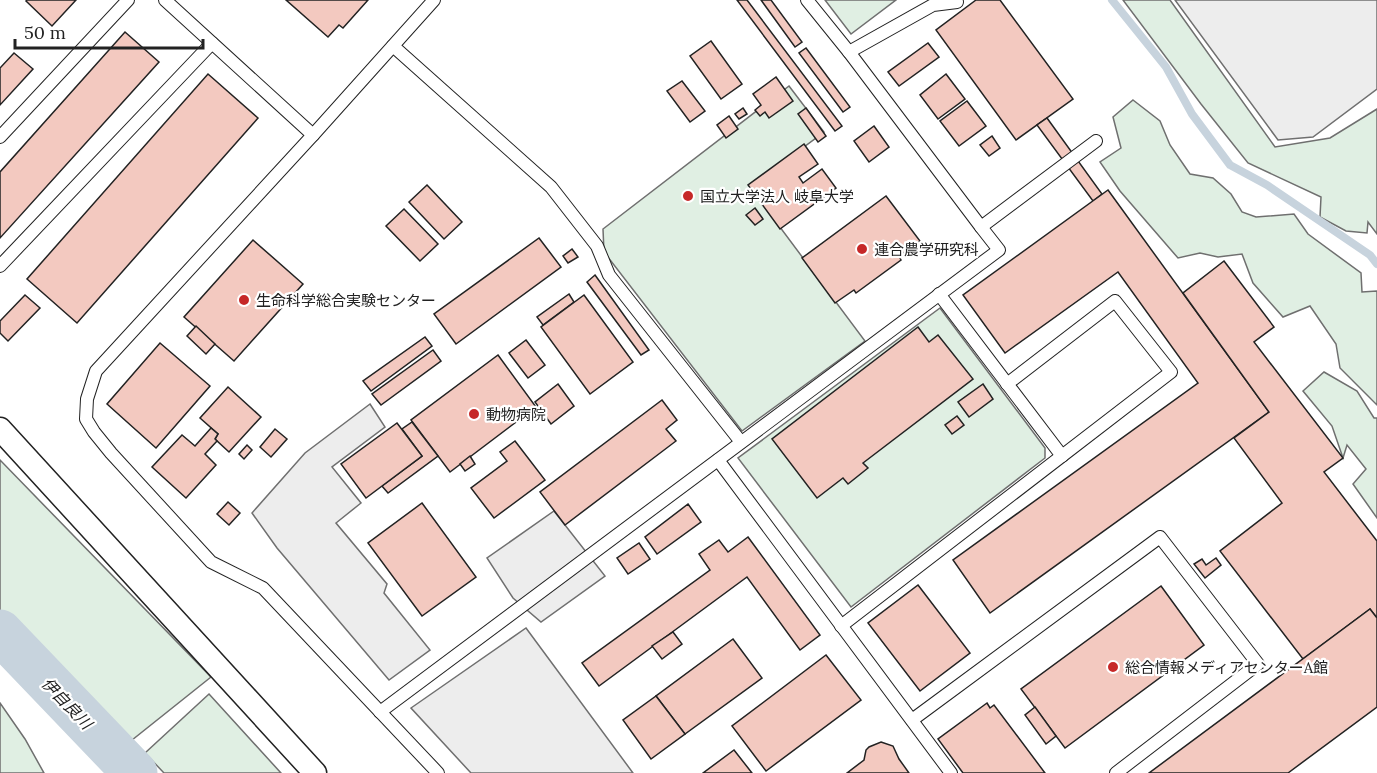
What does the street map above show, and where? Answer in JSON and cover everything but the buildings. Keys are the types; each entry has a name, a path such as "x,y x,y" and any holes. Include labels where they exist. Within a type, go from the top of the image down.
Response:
{"street":[{"path":"0,429 315,773"}],"lane":[{"path":"0,137 128,0"},
{"path":"165,0 313,135"},
{"path":"434,0 96,371 87,399 86,419 111,453 211,562 263,588 438,773"},
{"path":"380,712 999,250 807,0"},
{"path":"849,52 933,5 957,2"},
{"path":"0,266 212,43"},
{"path":"393,46 552,187 597,246 609,274 741,442"},
{"path":"981,227 1096,141"},
{"path":"939,294 1062,456"},
{"path":"842,626 1171,372 1115,301 1007,384"},
{"path":"718,460 951,773"},
{"path":"912,720 1160,537 1258,664 1116,773"}],"green space":[{"path":"825,0 896,0 851,34"},
{"path":"1123,0 1170,0 1275,147 1330,138 1377,109 1377,234 1368,222 1367,233 1346,231 1320,217 1321,197 1248,163"},
{"path":"789,86 824,132 750,187 865,341 742,431 604,252 603,229"},
{"path":"1133,100 1160,121 1170,145 1190,174 1213,178 1231,194 1242,212 1256,217 1294,214 1308,234 1361,273 1362,292 1377,291 1377,405 1340,368 1336,344 1310,306 1283,317 1253,283 1242,254 1218,257 1200,253 1178,258 1120,191 1100,162 1121,148 1113,117"},
{"path":"940,308 1045,448 1045,458 851,607 738,458"},
{"path":"1324,372 1357,391 1374,418 1377,418 1377,518 1353,484 1366,469 1347,445 1343,458 1332,426 1303,391"},
{"path":"0,460 211,677 127,744 0,610"},
{"path":"209,694 281,773 164,773 145,753"},
{"path":"0,703 25,739 44,773 0,773"}],"shaded area":[{"path":"1175,0 1377,0 1377,89 1313,137 1278,140"},
{"path":"370,404 385,427 332,467 361,503 336,523 387,584 384,593 430,650 389,680 277,548 252,513 305,453"},
{"path":"554,511 605,576 541,622 513,598 487,558"},
{"path":"526,628 633,773 471,773 411,708"}],"waterway":[{"path":"1112,0 1166,67 1192,114 1230,165 1267,185 1370,255 1377,264"},
{"name":"伊自良川","path":"0,632 135,773"}],"place":[{"name":"国立大学法人 岐阜大学","path":"688,196"},
{"name":"連合農学研究科","path":"862,249"},
{"name":"生命科学総合実験センター","path":"244,300"},
{"name":"動物病院","path":"474,414"},
{"name":"総合情報メディアセンターA館","path":"1113,667"}]}
